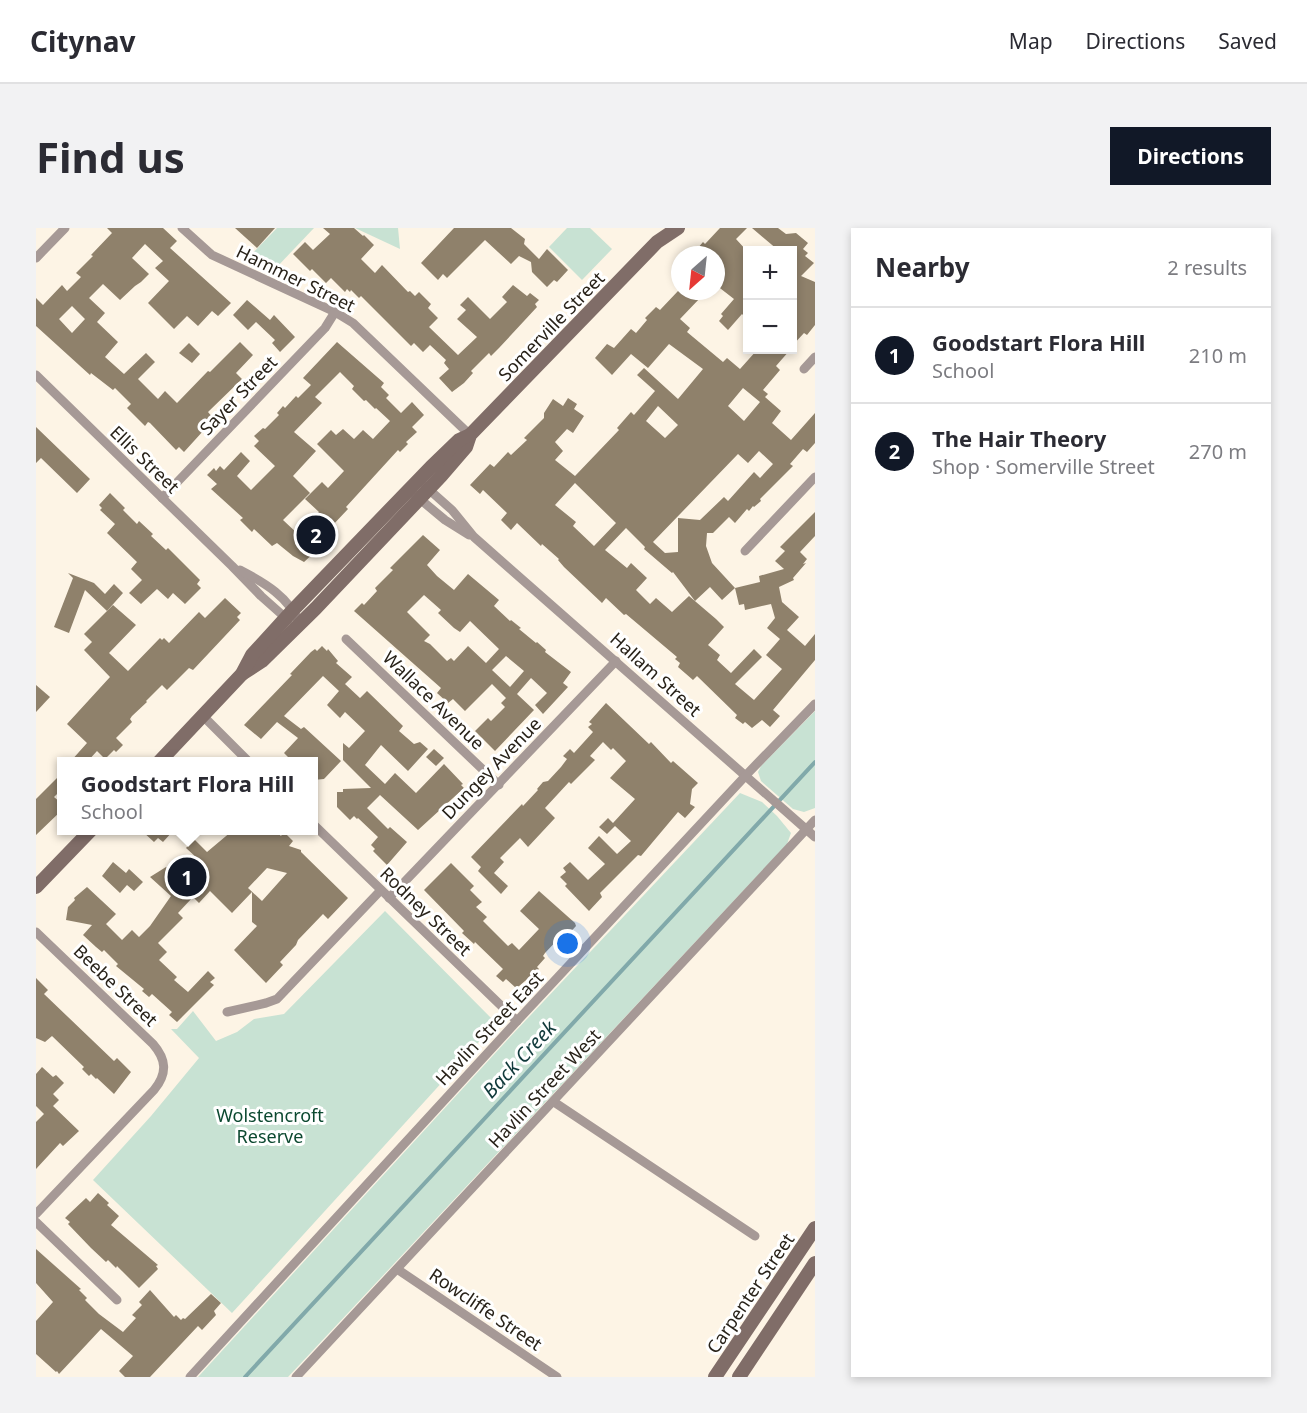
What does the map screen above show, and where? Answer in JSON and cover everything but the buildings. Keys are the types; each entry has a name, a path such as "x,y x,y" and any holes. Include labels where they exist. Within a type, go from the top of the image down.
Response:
{"street":[{"path":"36,258 65,228"},
{"name":"Hammer Street","path":"182,228 212,255 335,312 353,323 470,435"},
{"name":"Somerville Street","path":"657,242 663,228"},
{"name":"Somerville Street","path":"242,674 252,655 290,614 419,489 466,447 470,435 657,242 678,228"},
{"name":"Sayer Street","path":"162,498 325,328 335,312"},
{"path":"804,369 815,357"},
{"name":"Ellis Street","path":"36,375 232,566 300,624"},
{"path":"745,551 815,477"},
{"name":"Somerville Street","path":"164,757 242,674 261,661 300,624 419,489"},
{"name":"Hallam Street","path":"419,489 452,510 474,537 815,837"},
{"name":"Wallace Avenue","path":"346,639 499,784"},
{"name":"Dungey Avenue","path":"390,898 616,661"},
{"name":"Havlin Street East","path":"190,1377 517,1021 815,704"},
{"path":"203,716 244,757"},
{"name":"Havlin Street West","path":"296,1377 815,820"},
{"name":"Rodney Street","path":"318,829 517,1021"},
{"path":"36,887 87,835"},
{"path":"227,1012 277,999 381,890"},
{"name":"Beebe Street","path":"36,932 153,1044 162,1055 165,1067 154,1090 36,1214"},
{"path":"554,1102 755,1236"},
{"path":"36,1222 117,1300"},
{"name":"Carpenter Street","path":"715,1377 815,1228"},
{"path":"792,1263 813,1272"},
{"name":"Rowcliffe Street","path":"397,1269 557,1377"},
{"name":"Carpenter Street","path":"739,1377 813,1272"}],"green space":[{"path":"277,228 314,228 275,269 249,257"},
{"path":"355,228 398,228 400,249"},
{"path":"567,228 590,228 612,249 582,280 549,247"},
{"path":"815,711 815,808 804,812 793,809 761,781 758,772 761,766"},
{"path":"740,793 762,802 777,816 791,833 787,844 288,1377 198,1377 510,1037"},
{"name":"Wolstencroft Reserve","path":"385,911 496,1023 232,1313 93,1180 151,1116 199,1058 171,1029 177,1029 193,1011 216,1041 237,1032 254,1019 284,1014"}],"waterway":[{"name":"Back Creek","path":"245,1377 815,762"}],"place":[{"name":"The Hair Theory","path":"316,535"},
{"name":"Goodstart Flora Hill","path":"187,877"}]}
